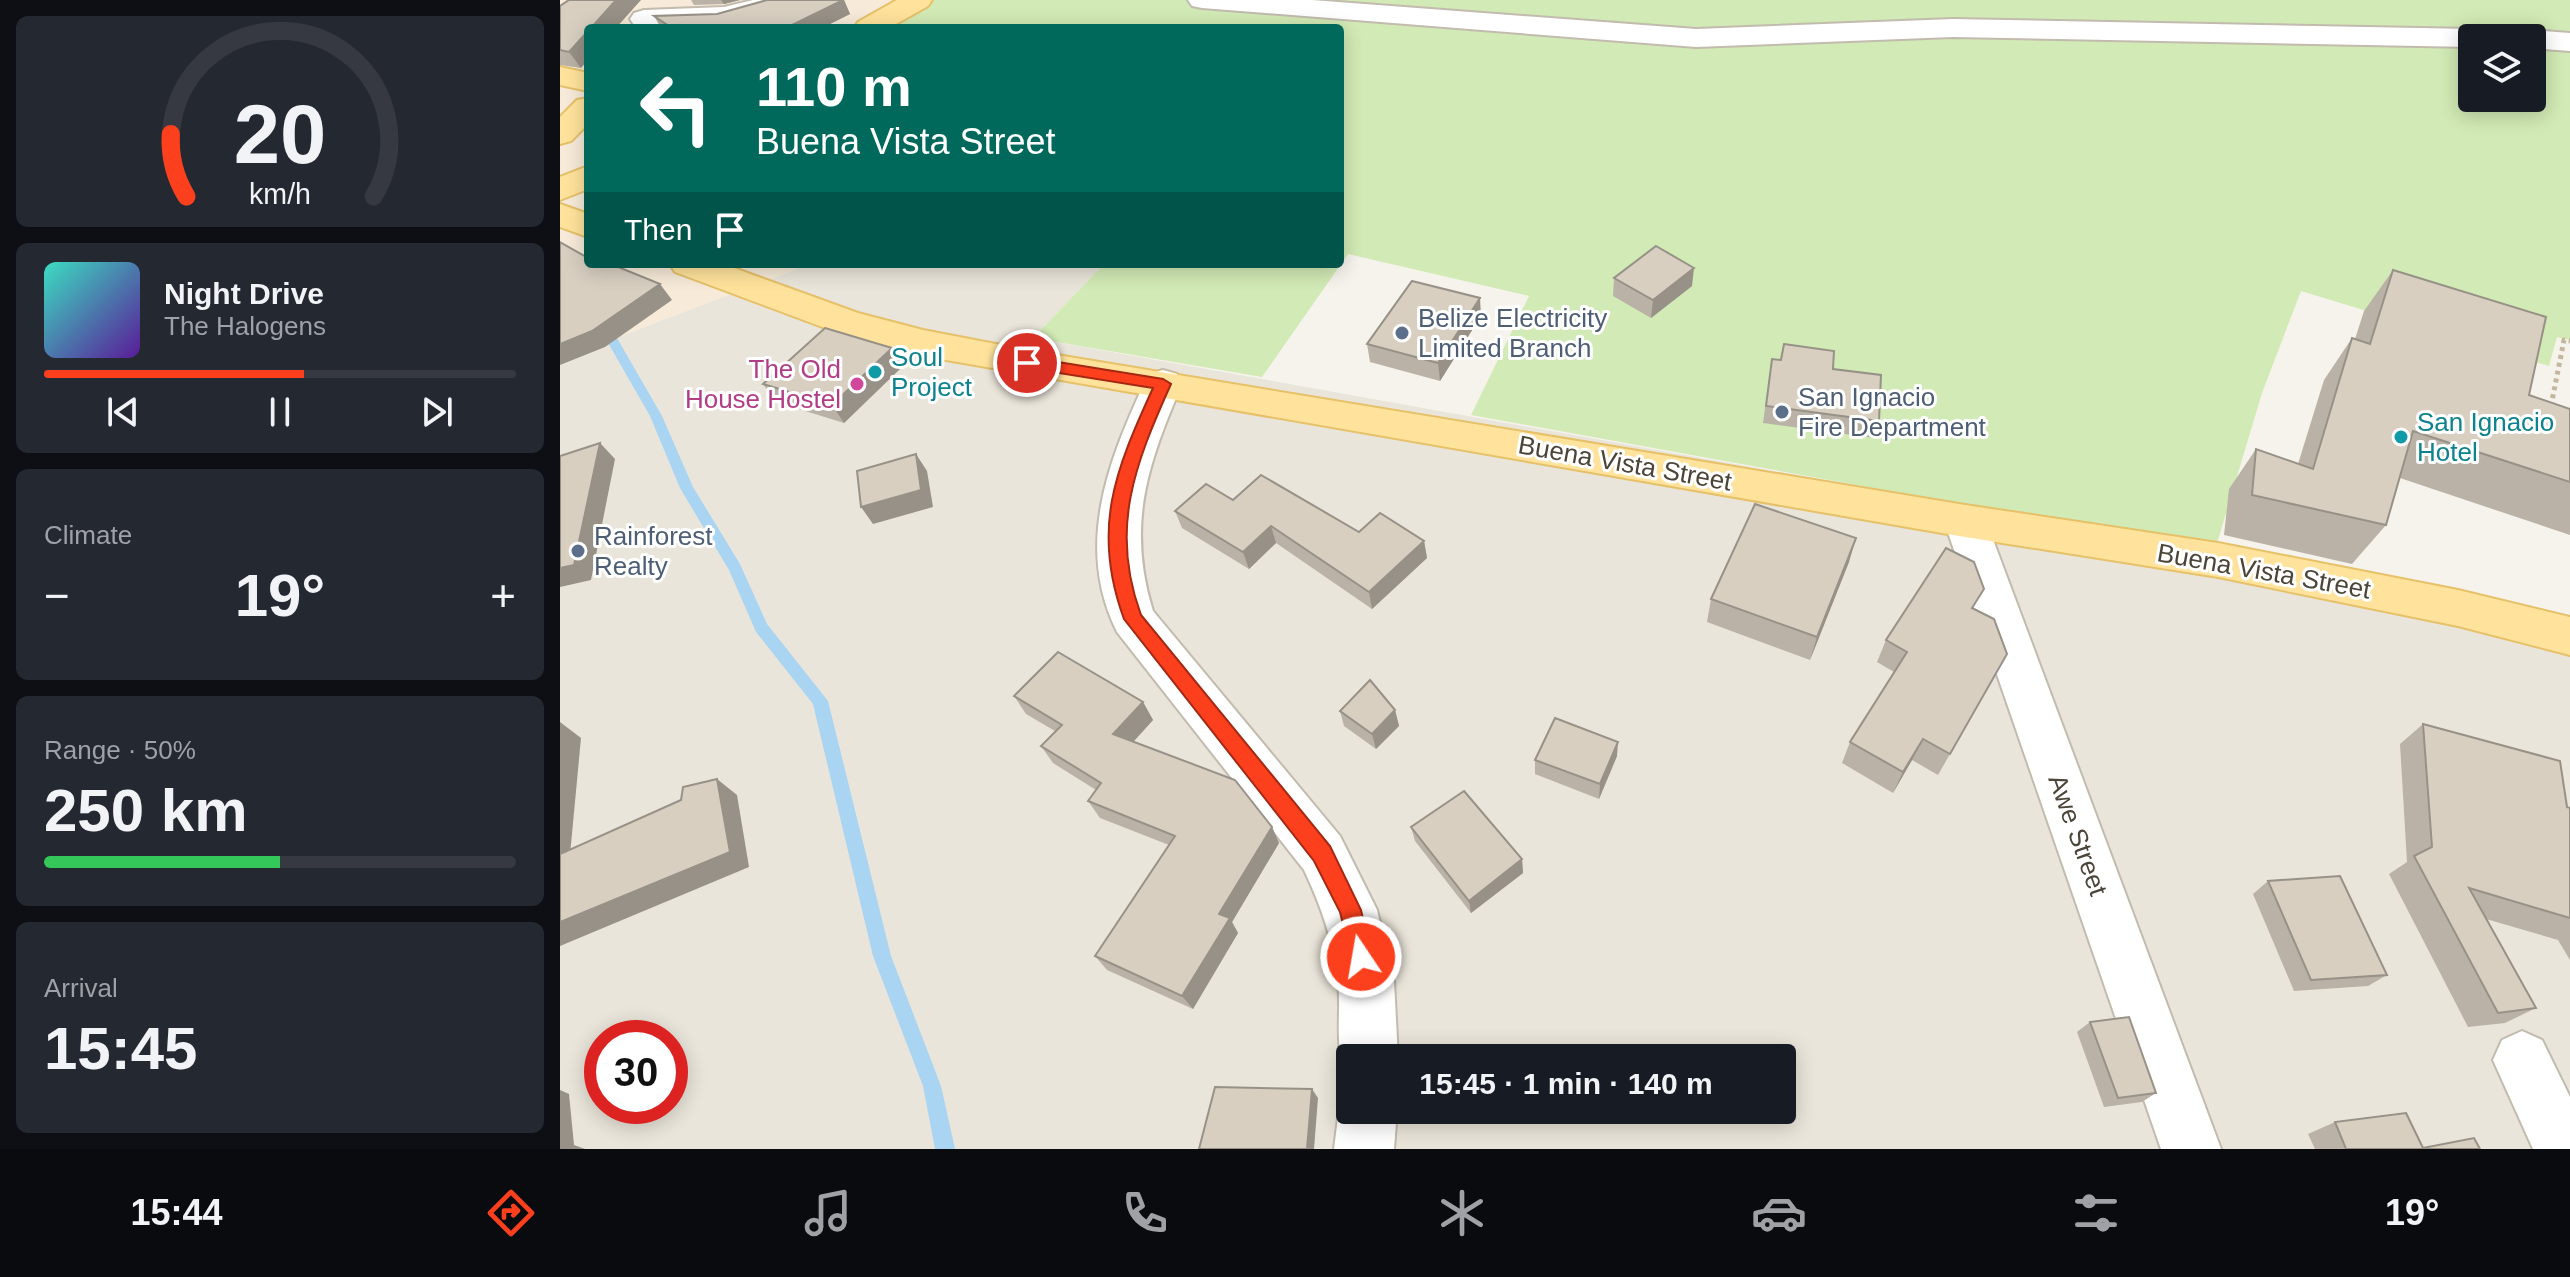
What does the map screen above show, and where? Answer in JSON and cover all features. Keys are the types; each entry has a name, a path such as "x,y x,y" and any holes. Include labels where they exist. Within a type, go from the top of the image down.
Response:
{"main road":[{"path":"875,24 918,0"},
{"path":"560,76 584,81"},
{"path":"560,134 584,111"},
{"path":"560,157 584,163"},
{"path":"560,190 584,178"},
{"path":"560,215 584,224"},
{"name":"Buena Vista Street","path":"699,268 846,322 923,343 2322,580 2458,608 2570,636"}],"street":[{"path":"644,16 724,16 786,0"},
{"path":"1202,0 1696,38 1953,28 2458,38"},
{"path":"2546,40 2570,42"},
{"path":"1163,384 1135,446 1122,489 1116,543 1121,585 1133,619 1322,853 1350,910 1366,981 1368,1044"},
{"name":"Awe Street","path":"1965,521 2191,1149"},
{"path":"2522,1060 2564,1149"},
{"path":"1364,1149 1367,1124"}],"path":[{"path":"2549,415 2564,340 2570,341"}],"shaded area":[{"path":"560,0 899,0 855,24 836,24 776,3 741,24 584,24 584,268 796,268 560,359"},
{"path":"796,268 1100,268 1033,338 2215,550 2570,638 2570,1149 560,1149 560,359"}],"green space":[{"path":"898,0 2570,0 2570,340 2557,337 2549,366 2301,291 2262,393 2215,550 1471,415 1529,296 1348,254 1344,260 1344,24 855,24"},
{"path":"1100,268 1338,268 1262,377 1033,338"}],"building":[{"path":"569,0 616,0 595,24 584,24 584,35 569,52 560,50 560,6"},
{"path":"767,0 843,0 794,24 666,24 654,16 717,14"},
{"path":"560,242 584,256 584,268 621,268 660,284 592,331 560,344"},
{"path":"1656,246 1694,268 1653,300 1614,278"},
{"path":"2393,270 2546,317 2529,395 2570,409 2570,482 2413,431 2386,525 2252,495 2256,449 2313,469 2352,338 2370,344"},
{"path":"1412,281 1480,298 1438,363 1367,344"},
{"path":"825,328 892,348 832,405 763,384"},
{"path":"1784,344 1834,351 1833,369 1881,375 1879,421 1766,406 1772,359 1781,360"},
{"path":"600,443 574,565 560,568 560,456"},
{"path":"916,454 921,490 861,507 857,471"},
{"path":"1261,475 1359,532 1380,513 1424,541 1369,592 1271,526 1243,552 1175,511 1206,484 1233,500"},
{"path":"1755,504 1856,538 1817,637 1711,599"},
{"path":"1946,548 1974,562 1984,589 1972,608 1994,619 2007,654 1950,754 1923,739 1903,772 1850,742 1907,652 1886,640"},
{"path":"1058,652 1143,702 1113,734 1235,780 1272,827 1219,914 1230,918 1182,996 1095,956 1175,836 1088,801 1101,783 1041,746 1062,725 1014,696"},
{"path":"1370,680 1395,710 1372,734 1340,711"},
{"path":"1555,718 1618,742 1600,784 1535,760"},
{"path":"2423,724 2560,761 2567,807 2570,808 2570,918 2469,888 2536,1008 2498,1013 2414,856 2432,847"},
{"path":"717,779 730,852 560,922 560,854 681,800 683,787"},
{"path":"1464,791 1522,859 1469,901 1411,827"},
{"path":"2340,876 2387,975 2311,980 2268,881"},
{"path":"2129,1017 2156,1093 2118,1098 2090,1022"},
{"path":"1215,1087 1312,1089 1307,1149 1199,1149"},
{"path":"2406,1113 2423,1148 2474,1138 2480,1149 2346,1149 2335,1122"}],"waterway":[{"path":"613,341 656,416 687,488 735,568 761,628 820,701 882,956 932,1086 945,1149"}],"place":[{"name":"Belize Electricity Limited Branch","path":"1402,333"},
{"name":"Soul Project","path":"875,372"},
{"name":"The Old House Hostel","path":"857,384"},
{"name":"San Ignacio Fire Department","path":"1782,412"},
{"name":"San Ignacio Hotel","path":"2401,437"},
{"name":"Rainforest Realty","path":"578,551"}],"route":[{"path":"1027,363 1163,384 1135,446 1122,489 1116,543 1121,585 1133,619 1322,853 1350,910 1361,957"}]}
